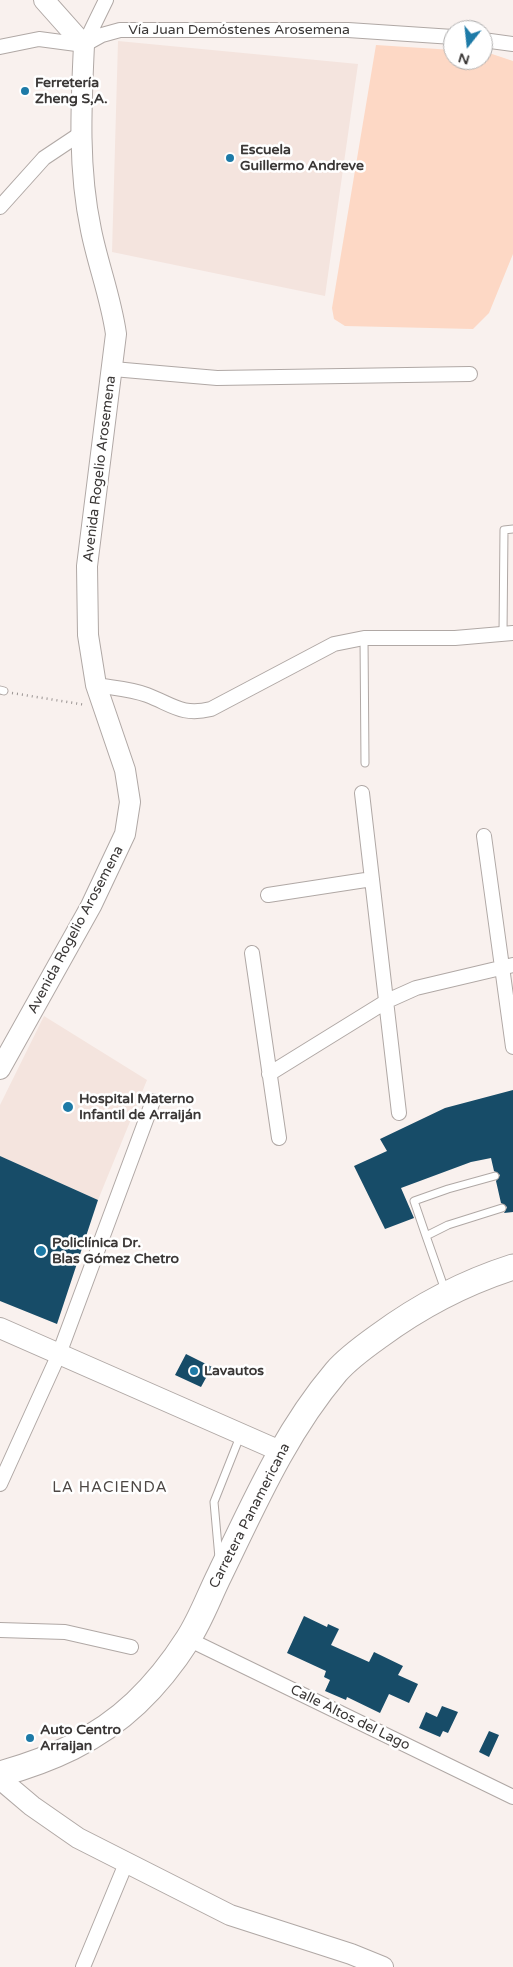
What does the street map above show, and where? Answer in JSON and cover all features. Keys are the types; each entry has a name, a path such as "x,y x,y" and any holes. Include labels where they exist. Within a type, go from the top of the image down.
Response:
{"highway":[{"name":"Carretera Panamericana","path":"0,1774 52,1757 86,1740 112,1723 136,1703 188,1639 280,1451 306,1410 337,1370 368,1344 407,1316 446,1293 482,1277 513,1268"}],"street":[{"path":"44,0 84,46"},
{"path":"84,46 106,0"},
{"name":"Vía Juan Demóstenes Arosemena","path":"84,46 102,35 120,30 348,30 443,36"},
{"path":"0,47 39,39 84,46"},
{"path":"493,41 513,44"},
{"name":"Avenida Rogelio Arosemena","path":"0,1069 92,906 125,834 130,802 125,770 96,685 88,635 87,566 116,334 114,319 90,228 80,134 84,46"},
{"path":"0,207 44,158 80,134"},
{"path":"113,369 217,378 470,374"},
{"path":"96,685 146,695 176,708 194,713 211,709 334,644 364,638 455,638 508,633"},
{"path":"362,793 399,1113"},
{"path":"484,836 507,966 513,1047"},
{"path":"268,895 372,879"},
{"path":"252,954 279,1138"},
{"path":"269,1074 387,1001 416,988 507,966"},
{"path":"0,1484 59,1354 153,1101"},
{"path":"0,1328 280,1451"},
{"path":"0,1630 65,1632 131,1647"},
{"name":"Calle Altos del Lago","path":"188,1639 513,1797"},
{"path":"0,1779 32,1806 78,1838 127,1861 230,1915 352,1954 383,1967"},
{"path":"83,1967 127,1861"}],"lane":[{"path":"508,633 504,530 513,529"},
{"path":"364,638 365,763"},
{"path":"446,1293 414,1201 495,1176"},
{"path":"426,1236 448,1225 502,1208"},
{"path":"221,1572 216,1540 214,1502 241,1434"}],"path":[{"path":"2,690 46,700 102,707"}],"shaded area":[{"name":"Escuela Guillermo Andreve","path":"118,41 358,64 325,296 112,252"},
{"path":"376,45 443,49 443,70 493,70 493,54 513,61 513,254 489,313 473,329 345,326 334,319 332,308"},
{"name":"Hospital Materno Infantil de Arraiján","path":"44,1016 147,1080 98,1200 0,1156 0,1105"}],"building":[{"path":"513,1090 513,1212 504,1213 507,1207 501,1203 496,1181 500,1175 494,1171 491,1158 471,1162 401,1188 414,1218 385,1229 354,1166 387,1151 380,1139 445,1108"},
{"name":"Policlínica Dr. Blas Gómez Chetro","path":"0,1156 98,1200 57,1324 0,1301"},
{"name":"Lavautos","path":"186,1354 212,1367 201,1387 175,1375"},
{"path":"304,1616 327,1627 328,1624 339,1629 331,1645 369,1662 374,1652 403,1666 398,1675 418,1684 409,1703 389,1694 380,1713 347,1697 346,1700 325,1691 330,1680 324,1677 326,1671 287,1653"},
{"path":"442,1706 458,1712 448,1733 443,1731 440,1737 419,1728 426,1712 437,1717"},
{"path":"489,1731 499,1735 489,1757 479,1752"}],"place":[{"name":"Ferretería Zheng S,A.","path":"25,91"},
{"name":"Escuela Guillermo Andreve","path":"230,158"},
{"name":"Hospital Materno Infantil de Arraiján","path":"68,1107"},
{"name":"Policlínica Dr. Blas Gómez Chetro","path":"41,1251"},
{"name":"Lavautos","path":"194,1371"},
{"name":"Auto Centro Arraijan","path":"30,1738"}],"district":[{"name":"LA HACIENDA","path":"110,1488"}]}
